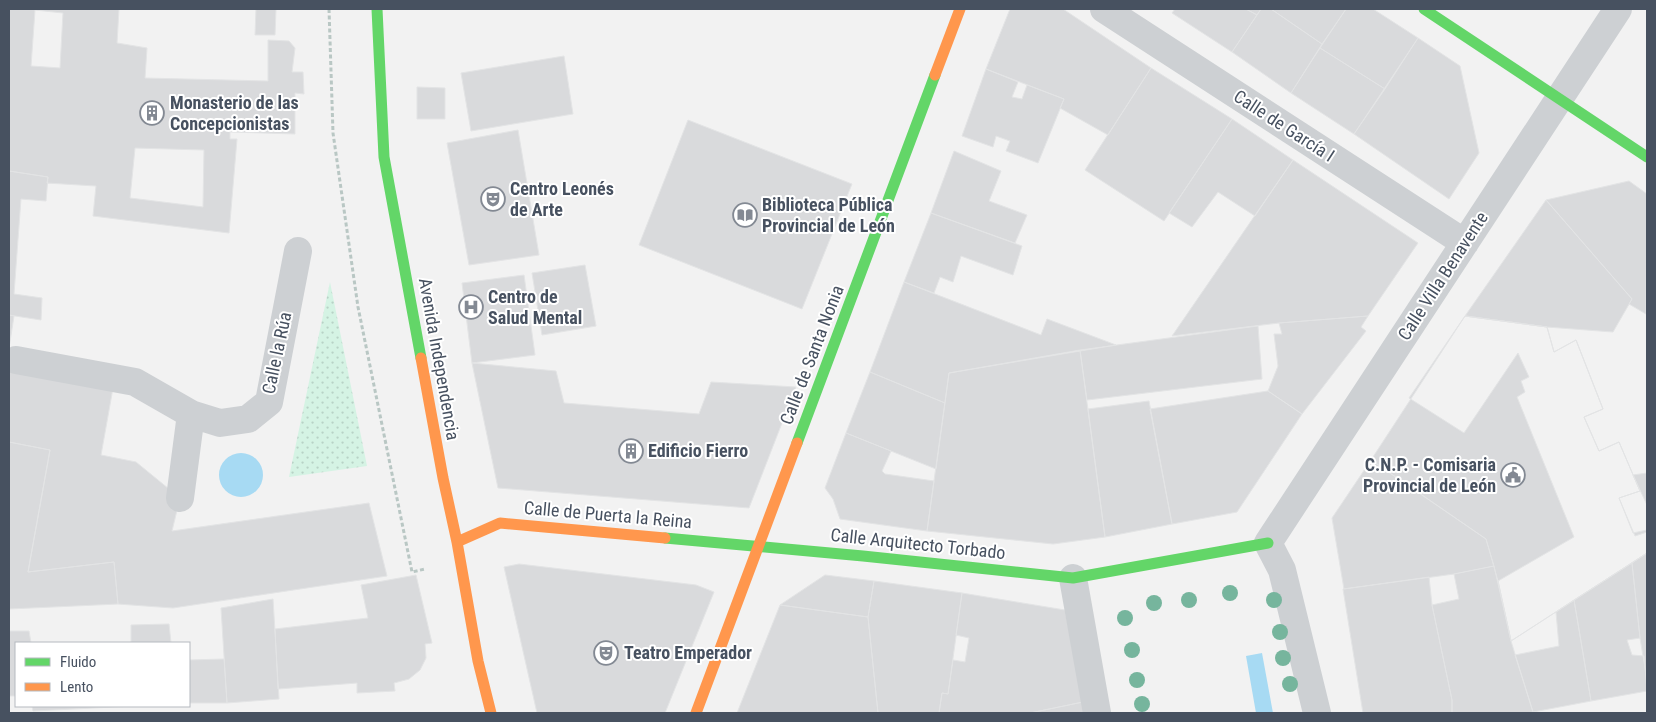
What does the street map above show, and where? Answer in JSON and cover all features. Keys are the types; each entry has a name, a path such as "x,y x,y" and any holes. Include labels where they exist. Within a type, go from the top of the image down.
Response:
{"main road":[{"name":"Avenida Independencia","path":"377,9 384,157 478,661 491,713"},
{"name":"Calle de Santa Nonia","path":"696,713 960,9"},
{"path":"1424,9 1558,100 1647,157"},
{"name":"Calle de Puerta la Reina","path":"457,542 500,523 760,546"},
{"name":"Calle Arquitecto Torbado","path":"760,546 1073,578 1268,542"}],"street":[{"name":"Calle de García I","path":"1104,9 1465,243"},
{"name":"Calle Villa Benavente","path":"1268,542 1618,9"},
{"name":"Calle la Rúa","path":"16,360 135,382 191,414 220,423 248,418 268,402 298,252"},
{"path":"180,498 191,414"},
{"path":"1268,542 1282,570 1317,713"},
{"path":"1073,578 1097,713"}],"path":[{"path":"329,9 332,133 358,307 412,572 425,569"}],"green space":[{"path":"330,282 367,466 289,477"}],"water":[{"path":"241,453 253,457 259,463 263,475 259,487 253,493 241,497 229,493 223,487 219,475 223,463 229,457"},
{"path":"1262,653 1273,713 1256,713 1246,656"}],"building":[{"name":"Monasterio de las Concepcionistas","path":"9,9 119,9 117,43 147,48 145,78 268,81 268,40 289,41 295,48 292,72 303,72 304,94 295,93 295,134 230,132 230,139 237,139 229,233 93,216 96,186 47,183 48,177 9,171","holes":["35,10 63,13 60,68 31,66","135,148 204,150 203,207 130,198"]},
{"path":"256,9 276,9 275,35 255,35"},
{"path":"1010,9 1063,9 1151,68 1108,135 1060,108 1064,99 986,69"},
{"path":"1175,9 1246,9 1257,15 1232,52 1172,13"},
{"path":"1246,9 1261,9 1257,15"},
{"path":"1261,9 1271,9 1322,44 1291,93 1232,52"},
{"path":"1271,9 1346,9 1322,44"},
{"path":"1346,9 1373,9 1418,38 1385,89 1320,48"},
{"path":"1418,38 1460,66 1479,153 1449,199 1354,134"},
{"path":"1320,48 1385,89 1354,134 1291,93"},
{"path":"564,56 573,114 471,131 461,73"},
{"path":"1151,68 1232,119 1164,221 1085,170"},
{"path":"986,69 1018,82 1012,97 1022,99 1027,85 1064,99 1038,163 1006,151 1010,141 996,136 993,147 962,136"},
{"path":"417,87 445,88 445,119 417,119"},
{"path":"1232,119 1293,160 1255,216 1218,192 1192,227 1169,213"},
{"name":"Biblioteca Pública Provincial de León","path":"688,120 852,184 802,309 639,245"},
{"name":"Centro Leonés de Arte","path":"518,130 539,255 469,265 447,143"},
{"path":"954,151 1001,171 989,201 1027,215 1015,243 931,213"},
{"path":"1293,160 1418,243 1368,316 1279,323 1172,336"},
{"path":"9,171 48,177 46,201 21,199 14,294 42,298 41,320 9,315"},
{"path":"1629,181 1647,194 1646,314 1629,304 1632,299 1546,200"},
{"path":"1546,200 1632,299 1613,332 1547,327 1465,316"},
{"path":"931,213 1022,246 1013,275 961,256 953,282 940,277 934,293 904,282"},
{"path":"585,265 596,326 542,335 532,273"},
{"path":"524,275 535,355 472,363 462,283"},
{"path":"904,282 1041,335 1047,319 1116,345 949,373 945,403 870,372"},
{"path":"9,315 14,316 9,348"},
{"path":"1368,316 1361,327 1366,331 1302,414 1268,391 1278,366 1274,334 1282,334 1279,323"},
{"path":"1465,316 1547,327 1554,352 1576,340 1603,409 1584,417 1599,451 1619,442 1640,491 1619,498 1635,536 1647,532 1647,553 1511,641 1498,581 1574,537 1517,397 1525,392 1521,381 1529,377 1518,353 1464,433 1409,398"},
{"name":"C.N.P. - Comisaria Provincial de León","path":"1465,316 1547,327 1554,352 1576,340 1603,409 1584,417 1599,451 1619,442 1640,491 1619,498 1633,533 1647,530 1647,553 1511,641 1498,581 1486,539 1371,460"},
{"path":"1258,326 1262,379 1087,400 1080,350"},
{"path":"1080,350 1105,537 1053,544 927,531 949,373"},
{"name":"Edificio Fierro","path":"472,363 556,371 564,403 699,414 711,382 796,387 749,508 498,488"},
{"path":"9,367 113,388 101,455 136,462 180,498 172,531 369,503 387,576 173,608 118,604 114,562 28,572 50,450 9,442"},
{"path":"870,372 945,403 936,469 846,433"},
{"path":"1268,391 1302,414 1237,512 1172,524 1150,409"},
{"path":"1149,401 1172,524 1105,537 1088,409"},
{"path":"846,433 891,451 882,471 885,474 934,481 927,531 840,519 833,499 825,488"},
{"path":"9,442 50,450 28,572 114,562 118,604 9,609"},
{"path":"1371,460 1486,539 1494,566 1454,574 1344,589 1332,518"},
{"path":"1647,473 1647,505 1633,475"},
{"path":"1647,553 1647,680 1640,638 1632,563"},
{"path":"1632,563 1640,638 1627,640 1632,655 1644,656 1647,691 1591,701 1574,600"},
{"name":"Teatro Emperador","path":"519,564 696,585 714,592 665,713 537,713 504,567"},
{"path":"1494,566 1511,641 1533,712 1452,713 1452,700 1432,605 1459,599 1454,574"},
{"path":"416,575 432,643 425,644 426,658 420,670 409,679 394,683 395,691 357,693 357,683 278,689 275,629 368,618 361,585"},
{"path":"825,575 874,581 868,617 780,605"},
{"path":"1429,577 1432,605 1452,700 1452,713 1363,713 1343,589"},
{"path":"874,581 962,593 948,694 942,693 939,713 878,713 868,617"},
{"path":"962,593 1065,610 1083,702 1030,713 939,713 942,693 948,694 953,660 965,662 969,638 956,635"},
{"path":"273,599 279,699 227,703 221,608"},
{"path":"1574,600 1591,701 1533,712 1515,655 1559,646 1556,612"},
{"path":"780,605 868,617 878,713 737,713"},
{"path":"169,624 171,642 131,642 131,625"},
{"path":"9,631 29,631 31,642 15,642 15,696 9,696"},
{"path":"224,659 227,703 190,703 190,660"},
{"path":"1083,702 1085,713 1030,713"},
{"path":"32,707 113,707 33,711"}],"traffic: fast":[{"path":"377,9 384,157 421,358"},
{"path":"1424,9 1647,157"},
{"path":"797,443 935,75"},
{"path":"665,538 1073,578 1268,543"}],"traffic: slow":[{"path":"935,75 960,9"},
{"path":"421,358 478,661 491,713"},
{"path":"696,713 797,443"},
{"path":"457,542 500,523 665,538"}],"place":[{"name":"Monasterio de las Concepcionistas","path":"152,113"},
{"name":"Centro Leonés de Arte","path":"493,199"},
{"name":"Biblioteca Pública Provincial de León","path":"745,215"},
{"name":"Centro de Salud Mental","path":"471,307"},
{"name":"Edificio Fierro","path":"631,451"},
{"name":"C.N.P. - Comisaria Provincial de León","path":"1513,475"},
{"name":"Teatro Emperador","path":"606,653"}]}
